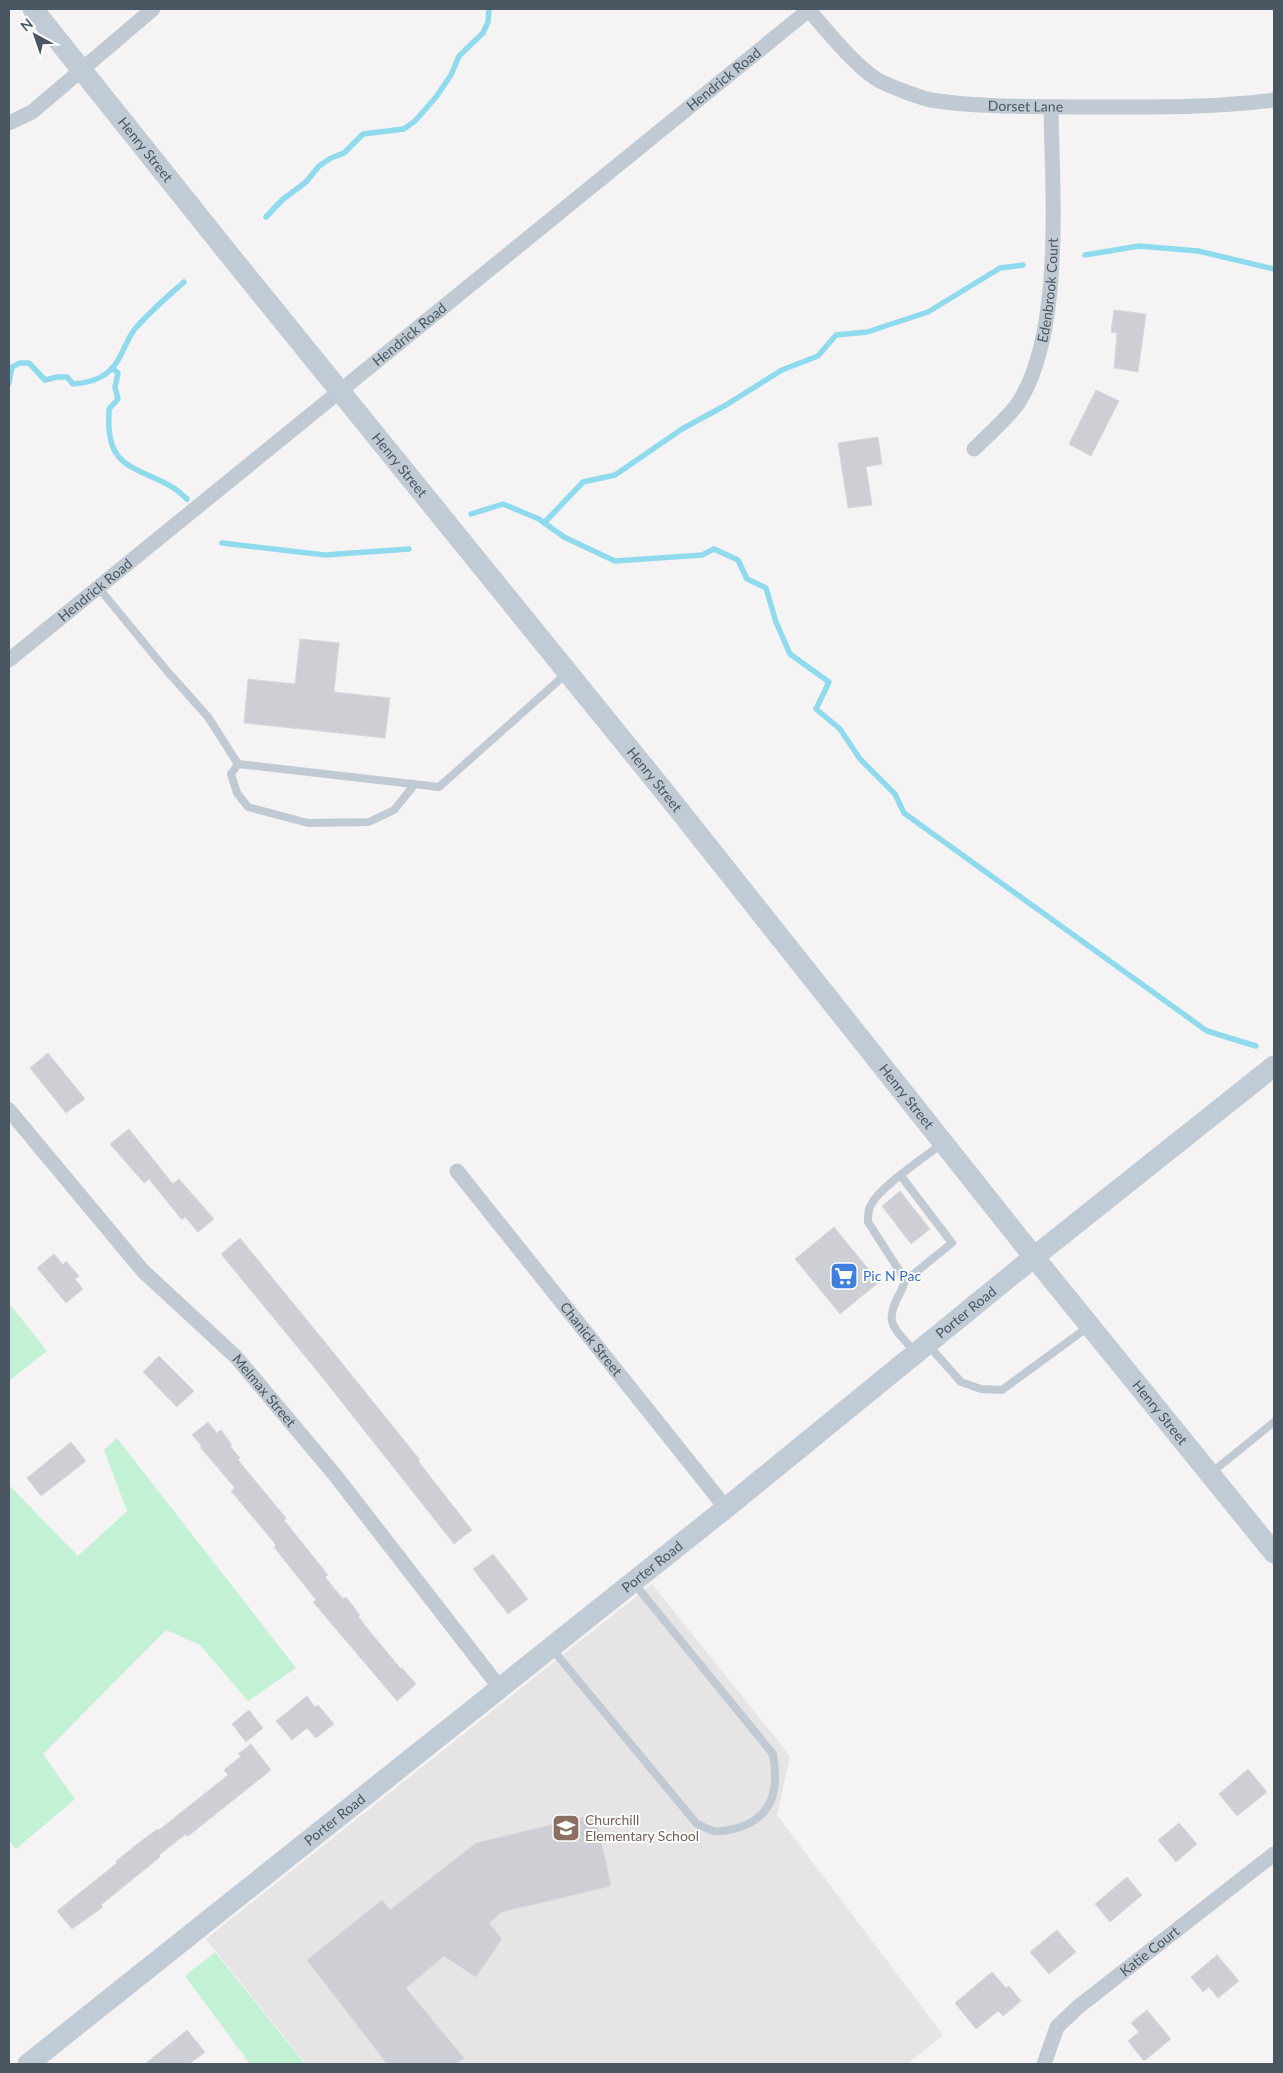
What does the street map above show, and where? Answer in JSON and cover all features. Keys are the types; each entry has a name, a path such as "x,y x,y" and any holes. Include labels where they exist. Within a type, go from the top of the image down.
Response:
{"street":[{"name":"Henry Street","path":"33,9 568,673 1034,1257 1274,1553"},
{"path":"9,123 32,112 153,9"},
{"name":"Dorset Lane","path":"809,9 847,53 878,80 929,99 981,104 1191,107 1238,105 1274,100"},
{"name":"Hendrick Road","path":"9,660 809,9"},
{"name":"Edenbrook Court","path":"974,449 1018,403 1038,362 1046,317 1053,242 1052,106"},
{"name":"Porter Road","path":"28,2064 726,1508 921,1348 1274,1066"},
{"name":"Melmax Street","path":"9,1110 142,1272 236,1357 335,1475 500,1688"},
{"name":"Chanick Street","path":"457,1171 726,1508"},
{"name":"Katie Court","path":"1044,2064 1057,2027 1078,2007 1274,1854"}],"lane":[{"path":"98,587 167,671 208,716 238,764"},
{"path":"238,764 440,787 568,673"},
{"path":"238,764 231,774 238,794 248,807 308,823 369,822 394,810 415,784"},
{"path":"905,1281 899,1268 868,1222 867,1214 871,1203 881,1192 944,1142"},
{"path":"901,1176 952,1242 905,1281 892,1307 890,1317 894,1326 961,1382 981,1390 1002,1390 1090,1325"},
{"path":"1211,1473 1274,1422"},
{"path":"551,1647 697,1824 716,1831 739,1828 759,1819 773,1797 776,1774 773,1754 633,1582"}],"shaded area":[{"name":"Churchill Elementary School","path":"652,1584 790,1756 777,1815 943,2035 907,2064 306,2064 206,1939"}],"green space":[{"path":"9,1303 47,1351 9,1381"},
{"path":"117,1438 296,1668 248,1701 200,1645 166,1630 43,1754 75,1799 16,1849 9,1841 9,1485 78,1556 127,1511 104,1450"},
{"path":"215,1952 305,2064 250,2064 185,1976"}],"building":[{"path":"1114,310 1146,314 1138,372 1114,368 1117,333 1111,332"},
{"path":"1096,390 1119,401 1091,456 1069,444"},
{"path":"878,437 882,464 866,467 872,505 848,508 838,443"},
{"path":"300,639 339,643 334,692 390,698 385,738 244,723 248,679 295,684"},
{"path":"48,1053 85,1099 66,1113 30,1068"},
{"path":"129,1129 173,1184 179,1179 214,1219 198,1232 185,1217 182,1220 149,1179 144,1183 110,1144"},
{"path":"900,1191 930,1229 911,1244 882,1206"},
{"path":"834,1227 879,1282 840,1314 795,1259"},
{"path":"240,1238 420,1460 418,1461 472,1530 454,1544 318,1372 221,1254"},
{"path":"54,1254 63,1265 66,1261 79,1276 75,1279 83,1289 66,1303 37,1268"},
{"path":"159,1356 194,1391 177,1407 143,1372"},
{"path":"208,1422 217,1433 221,1430 232,1445 230,1446 240,1458 238,1460 286,1518 284,1520 328,1575 325,1577 343,1599 346,1597 367,1628 416,1684 397,1701 313,1602 316,1600 274,1547 276,1545 231,1491 235,1488 200,1447 202,1446 192,1435"},
{"path":"71,1442 86,1461 41,1496 27,1478"},
{"path":"493,1554 528,1599 508,1614 473,1569"},
{"path":"307,1696 315,1707 318,1705 334,1724 316,1738 307,1728 292,1740 276,1721"},
{"path":"249,1710 263,1728 246,1742 232,1724"},
{"path":"251,1744 271,1770 187,1837 186,1834 159,1855 160,1857 101,1905 103,1907 72,1929 57,1911 117,1863 116,1861 145,1838 159,1830 228,1775 224,1770 241,1756 238,1754"},
{"path":"1248,1769 1267,1792 1237,1816 1219,1794"},
{"path":"595,1814 611,1886 502,1912 489,1923 502,1939 476,1977 444,1956 406,1988 464,2058 456,2064 387,2064 307,1960 382,1900 390,1910 476,1843"},
{"path":"1179,1823 1197,1844 1176,1862 1158,1840"},
{"path":"1127,1877 1142,1895 1110,1922 1095,1904"},
{"path":"1057,1930 1076,1952 1049,1974 1030,1952"},
{"path":"1217,1955 1239,1981 1218,1998 1209,1987 1203,1992 1191,1977"},
{"path":"992,1972 1006,1988 1009,1986 1021,2001 1003,2016 998,2011 976,2029 955,2003"},
{"path":"1147,2010 1171,2039 1144,2061 1128,2041 1139,2032 1131,2023"},
{"path":"187,2030 205,2052 189,2064 145,2064"}],"waterway":[{"path":"266,217 282,200 306,182 319,166 331,158 344,153 363,134 404,129 415,121 436,97 451,75 459,56 483,33 488,22 489,9"},
{"path":"1085,255 1139,246 1198,251 1274,269"},
{"path":"544,523 583,482 615,475 682,429 726,405 782,370 818,356 836,335 867,332 928,312 1000,268 1023,265"},
{"path":"9,383 12,367 20,363 29,363 45,380 67,377 73,384 93,381 104,375 114,366 134,330 184,282"},
{"path":"112,368 118,373 115,387 118,399 109,409 109,430 113,447 118,456 134,469 174,488 187,499"},
{"path":"471,514 503,504 539,519 564,537 615,561 702,555 714,549 738,560 747,579 766,588 776,622 790,654 829,682 816,709 840,729 860,759 895,794 904,813 1207,1031 1256,1046"},
{"path":"222,543 325,555 409,549"}],"place":[{"name":"Pic N Pac","path":"844,1276"},
{"name":"Churchill Elementary School","path":"566,1828"}]}
